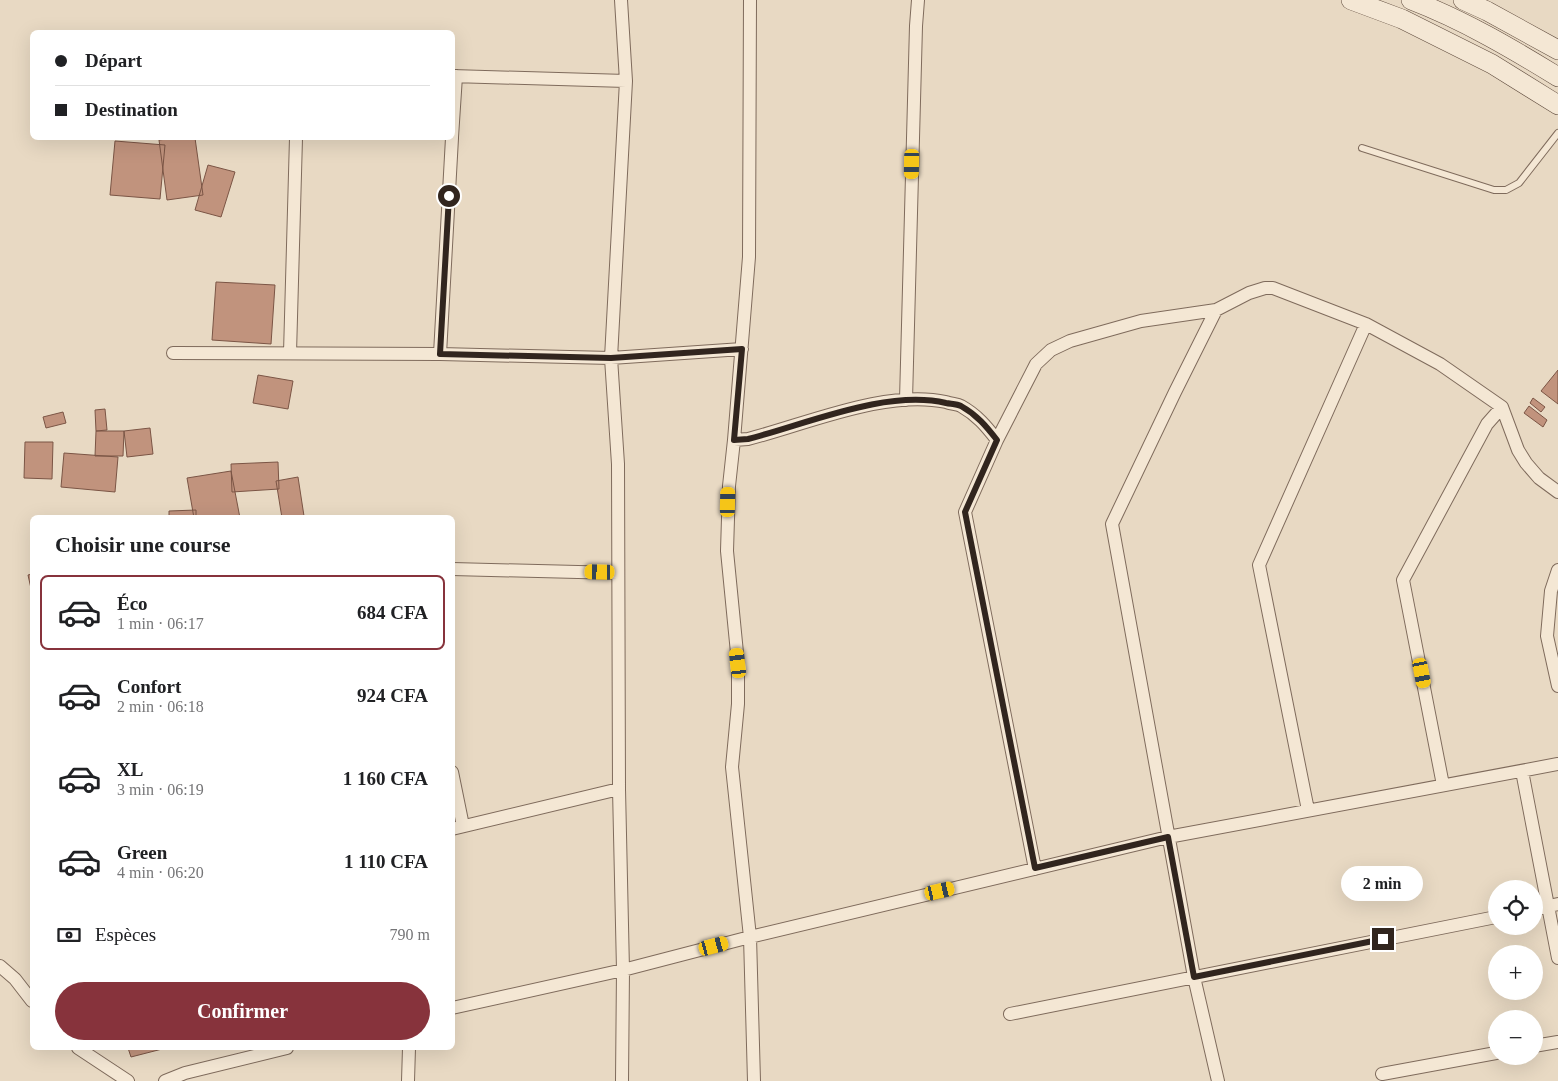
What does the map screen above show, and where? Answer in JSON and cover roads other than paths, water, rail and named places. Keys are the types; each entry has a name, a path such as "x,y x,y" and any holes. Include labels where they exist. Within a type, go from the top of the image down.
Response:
{"main road":[{"path":"1351,0 1402,19 1492,64 1558,105"},
{"path":"1412,0 1430,7 1513,49 1558,77"},
{"path":"1463,0 1558,50"}],"street":[{"path":"621,0 626,81 611,358 618,464 619,789 623,970 622,1081"},
{"path":"750,0 749,257 734,440 728,486 727,551 738,663 738,704 732,767 750,937 754,1081"},
{"path":"906,400 918,0"},
{"path":"455,76 626,81"},
{"path":"290,354 296,140"},
{"path":"440,354 452,140"},
{"path":"1035,868 965,512 997,440 1036,364 1051,350 1070,340 1141,321 1216,310 1250,293 1272,288 1366,324 1440,364 1502,407 1518,450 1526,464 1539,478 1558,492"},
{"path":"1216,310 1112,524 1194,977 1218,1081"},
{"path":"1308,810 1259,565 1366,324"},
{"path":"173,353 440,354 611,358 742,349"},
{"path":"734,440 748,439 871,405 906,400 932,399 960,405 982,420 997,440"},
{"path":"1444,785 1403,580 1487,424 1502,407"},
{"path":"455,569 618,572"},
{"path":"1558,570 1551,591 1558,686"},
{"path":"455,1007 623,970 750,937 1168,837 1558,764"},
{"path":"1522,771 1553,905 1558,958"},
{"path":"455,800 458,827 619,789"},
{"path":"1010,1014 1488,919"},
{"path":"0,966 15,978 30,999"},
{"path":"1543,1044 1558,1042"},
{"path":"81,1050 128,1081"},
{"path":"165,1081 185,1073 279,1050"},
{"path":"408,1081 409,1050"},
{"path":"1382,1074 1488,1054"}],"lane":[{"path":"1362,148 1494,190 1506,190 1519,183 1558,133"}]}
